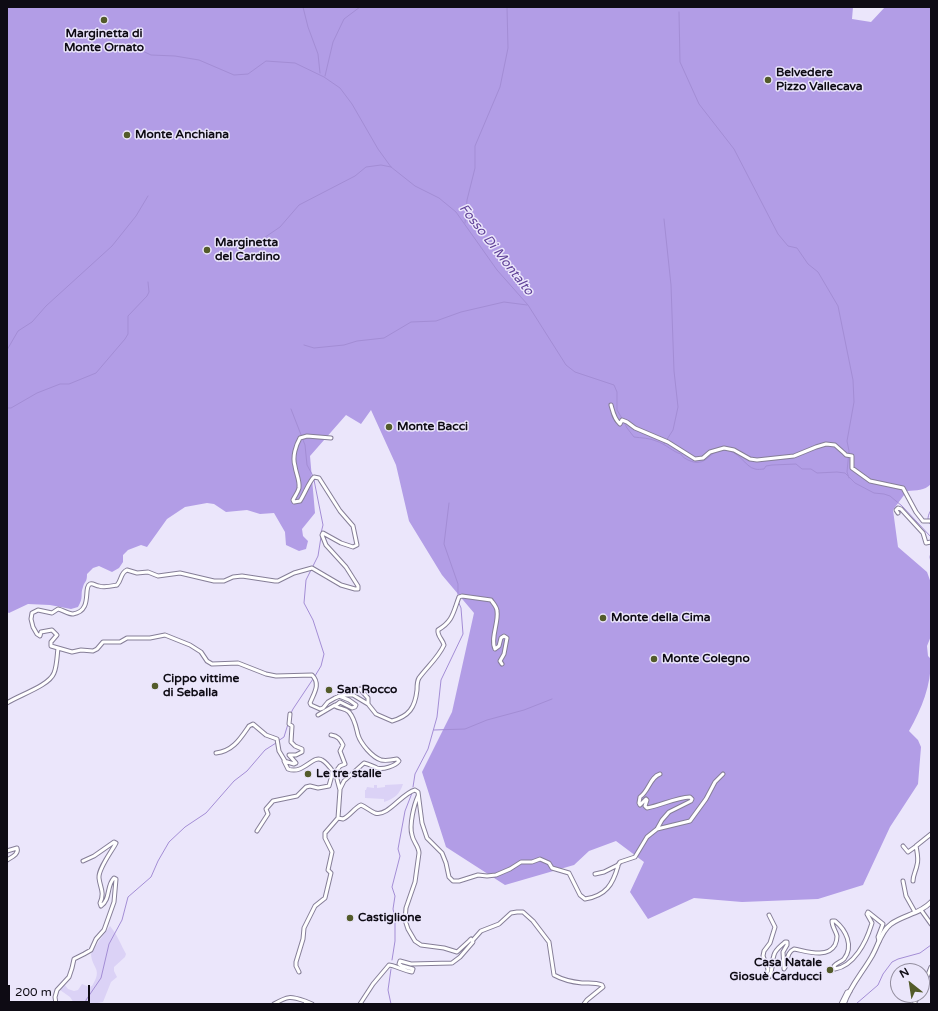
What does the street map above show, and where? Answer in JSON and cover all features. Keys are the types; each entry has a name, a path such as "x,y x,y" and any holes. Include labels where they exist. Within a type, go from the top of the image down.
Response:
{"street":[{"path":"611,405 616,421 620,424 623,420 634,428 668,442 695,459 704,458 710,452 724,448 734,450 750,459 757,460 794,456 816,446 832,444 846,455 852,456 852,468 870,482 903,488 918,514 924,521 930,521"},
{"path":"331,438 307,436 300,438 294,458 294,464 299,479 299,490 293,500 294,502 300,501 307,490 310,479 314,477 319,478 325,485 340,511 353,526 357,545 353,548 326,534 323,533 322,535 328,547 346,567 358,586 358,589 341,585 312,568 294,573 278,581 242,576 214,581 180,573 158,576 148,572 137,573 127,570 122,574 120,583 117,585 101,587 92,584 89,585 87,587 87,602 85,606 76,613 68,613 58,609 52,613 38,610 32,612 30,619 37,634 40,636 41,632 52,630 57,635 51,642 51,646 72,652 81,650 93,651 103,642 120,642 127,638 165,635 190,645 201,652 207,661 212,664 238,663 266,674 276,676 291,674 312,675 317,682 317,685 310,703 316,707 323,708 328,702 339,696 353,695 368,704 376,714 392,721 400,718 411,710 416,696 417,681 444,646 438,630 448,623 454,612 459,597 462,596 491,600 497,609 493,644 495,648 499,646 501,638 504,636 506,638 504,654 500,661 502,664"},
{"path":"898,513 896,510 898,508 901,509 923,534 926,543 931,542"},
{"path":"7,703 25,692 35,689 54,674 58,648"},
{"path":"360,689 368,698 368,704"},
{"path":"318,715 340,702 352,708 356,706 352,702 339,696"},
{"path":"299,972 296,962 303,939 304,928 315,906 325,898 331,873 328,870 332,852 325,838 325,834 338,818 340,790 344,781 364,763 380,769 396,765 399,761 397,759 380,760 368,750 360,740 352,716 348,710 337,708 336,705"},
{"path":"285,761 294,764 296,763 289,755 299,754 302,752 302,750 291,742 292,726 289,724 290,714"},
{"path":"216,753 226,751 230,748 249,726 253,724 266,736 277,739 278,751 285,761 284,762 288,769 301,769 318,759 322,760 337,777"},
{"path":"330,735 338,737 342,745 340,751 345,764 337,768 337,777 340,790"},
{"path":"257,831 268,814 266,809 273,801 297,796 310,786 318,788 329,786 332,772"},
{"path":"596,874 618,865 620,862 635,857 648,836 657,829 662,820 670,812 692,801 690,797 687,797 647,808 645,806 646,799 640,805 640,797 645,794 647,787 654,777 660,774"},
{"path":"657,829 690,821 706,799 715,782 723,774"},
{"path":"338,818 347,818 361,805 376,813 385,812 411,791 415,790 418,792 422,823 427,838 442,853 449,877 453,880 478,875 496,875 521,862 532,862 540,859 549,863 552,868 569,873 580,895 585,899 597,896 606,890 616,874 618,865"},
{"path":"418,795 411,824 412,836 419,849 419,853 415,882 406,908 405,920 408,929 421,946 444,948 455,952 457,952 469,941 473,940"},
{"path":"903,846 908,852 931,834"},
{"path":"56,1004 55,996 57,990 69,977 74,959 91,950 96,939 104,930 114,902 116,879 114,878 110,882 107,899 101,906 102,887 99,877 108,856 116,843 114,842 83,861"},
{"path":"7,851 15,848 18,850 18,852 7,860"},
{"path":"912,881 912,877 918,862 918,853 915,848"},
{"path":"903,881 906,896 915,912"},
{"path":"844,1004 850,991 872,956 884,931 890,925 921,910 931,902"},
{"path":"921,910 931,924"},
{"path":"360,1004 388,965 412,972 413,969 402,966 400,961 411,964 452,963 472,944 473,940 481,931 499,924 511,913 517,912 523,912 533,921 549,942 554,975 568,981 582,983 595,982 602,984 603,987 584,1004"},
{"path":"769,915 775,927 770,943 764,951 763,956 768,969 766,978 769,978 772,970 773,956 775,952 785,942 787,942 787,945 783,952 784,969 786,967 788,954 791,950 794,949 823,954 833,948 837,936 832,921 835,921 841,926 849,944 848,953 843,960 835,964 835,969 840,968 857,954 871,926 872,922 867,914 868,912 882,924 878,937 879,941"},
{"path":"841,1004 847,992 850,991"},
{"path":"274,1004 287,997 294,997 306,1003 312,1004"}],"shaded area":[{"path":"7,7 853,7 852,19 871,22 885,7 931,7 931,484 923,489 907,491 893,510 898,547 927,572 931,583 931,636 927,646 928,656 931,659 931,669 925,696 909,731 918,740 921,747 918,784 890,827 863,885 818,899 742,902 694,898 648,919 630,892 644,862 616,841 589,851 574,865 505,885 446,847 422,772 452,712 474,613 442,575 409,521 396,465 371,410 361,424 346,415 310,456 315,513 302,529 303,536 308,541 306,549 299,551 286,545 285,532 274,513 260,514 247,510 226,512 214,504 207,503 185,507 167,519 147,547 141,545 128,550 123,555 123,562 119,568 112,572 99,566 93,568 87,574 82,590 81,601 78,607 71,609 50,605 28,604 9,613 7,612"},
{"path":"403,784 402,788 394,798 388,801 384,802 384,799 365,798 365,790 367,787 374,788 374,785 377,785 377,788 385,787 385,785"},
{"path":"110,926 126,954 125,957 114,967 117,977 111,982 103,1002 92,1004 74,1004 70,997 60,990 64,984 68,989 74,991 78,990 82,984 89,987 92,986 97,976 97,972 91,954"}],"waterway":[{"path":"303,7 308,27 318,54 320,73"},
{"path":"325,76 333,42 344,19 360,7"},
{"path":"465,223 467,200 475,168 475,146 500,87 508,48 507,7"},
{"path":"679,12 680,62 699,104 734,149 778,234 788,246 797,248 808,264 818,272 838,306 853,380 854,402 847,441 849,451 847,472 849,478"},
{"name":"Fosso Di Montalto","path":"136,48 151,55 175,56 199,60 234,75 248,74 266,61 295,63 324,77 340,88 352,104 378,149 391,167 415,186 439,198 456,212 497,270 528,305 566,365 575,372 614,385 617,392 617,410 623,420"},
{"path":"255,244 280,227 299,205 355,176 366,167 381,165 391,167"},
{"path":"7,350 18,331 32,322 46,306 112,246 136,216 148,196"},
{"path":"664,219 671,285 674,371 678,407 673,430 664,444"},
{"path":"7,408 11,408 37,393 60,384 69,384 96,373 128,334 128,316 147,296 149,292 148,282"},
{"path":"304,345 314,348 344,345 357,341 384,338 411,322 436,321 461,312 504,302 527,305"},
{"path":"291,409 305,445 307,465 313,476"},
{"path":"624,422 634,437 651,439 660,442 675,452 681,454 688,460 694,462 704,461 714,453 724,450 738,455 751,468 756,469 764,469 766,466 772,465 796,464 802,469 811,469 817,473 845,473 855,483 874,493 890,496 902,506 931,537"},
{"path":"314,480 323,525 321,533"},
{"path":"449,503 444,544 458,584 458,598"},
{"path":"931,510 928,518 928,522 931,525"},
{"path":"315,676 321,666 324,654 313,620 304,603 306,580 318,556 321,537"},
{"path":"931,552 931,563"},
{"path":"413,787 415,774 428,749 437,717 441,680 463,634 461,608 458,601"},
{"path":"291,713 313,679"},
{"path":"434,730 465,729 487,720 524,710 552,699"},
{"path":"278,741 284,737 288,724"},
{"path":"86,1004 86,1000 101,978 109,944 122,920 128,897 151,877 169,842 185,827 206,813 234,781 247,771 265,750 276,743"},
{"path":"392,960 395,941 395,919 393,909 395,896 392,887 400,856 398,849 405,811 412,793"},
{"path":"856,1004 878,985 883,974 892,962 920,953 931,945"},
{"path":"391,969 388,990 391,1004"}],"place":[{"name":"Marginetta di Monte Ornato","path":"104,20"},
{"name":"Belvedere Pizzo Vallecava","path":"768,80"},
{"name":"Monte Anchiana","path":"127,135"},
{"name":"Marginetta del Cardino","path":"207,250"},
{"name":"Monte Bacci","path":"389,427"},
{"name":"Monte della Cima","path":"603,618"},
{"name":"Monte Colegno","path":"654,659"},
{"name":"Cippo vittime di Seballa","path":"155,686"},
{"name":"San Rocco","path":"329,690"},
{"name":"Le tre stalle","path":"308,774"},
{"name":"Castiglione","path":"350,918"},
{"name":"Casa Natale Giosuè Carducci","path":"830,970"}]}
